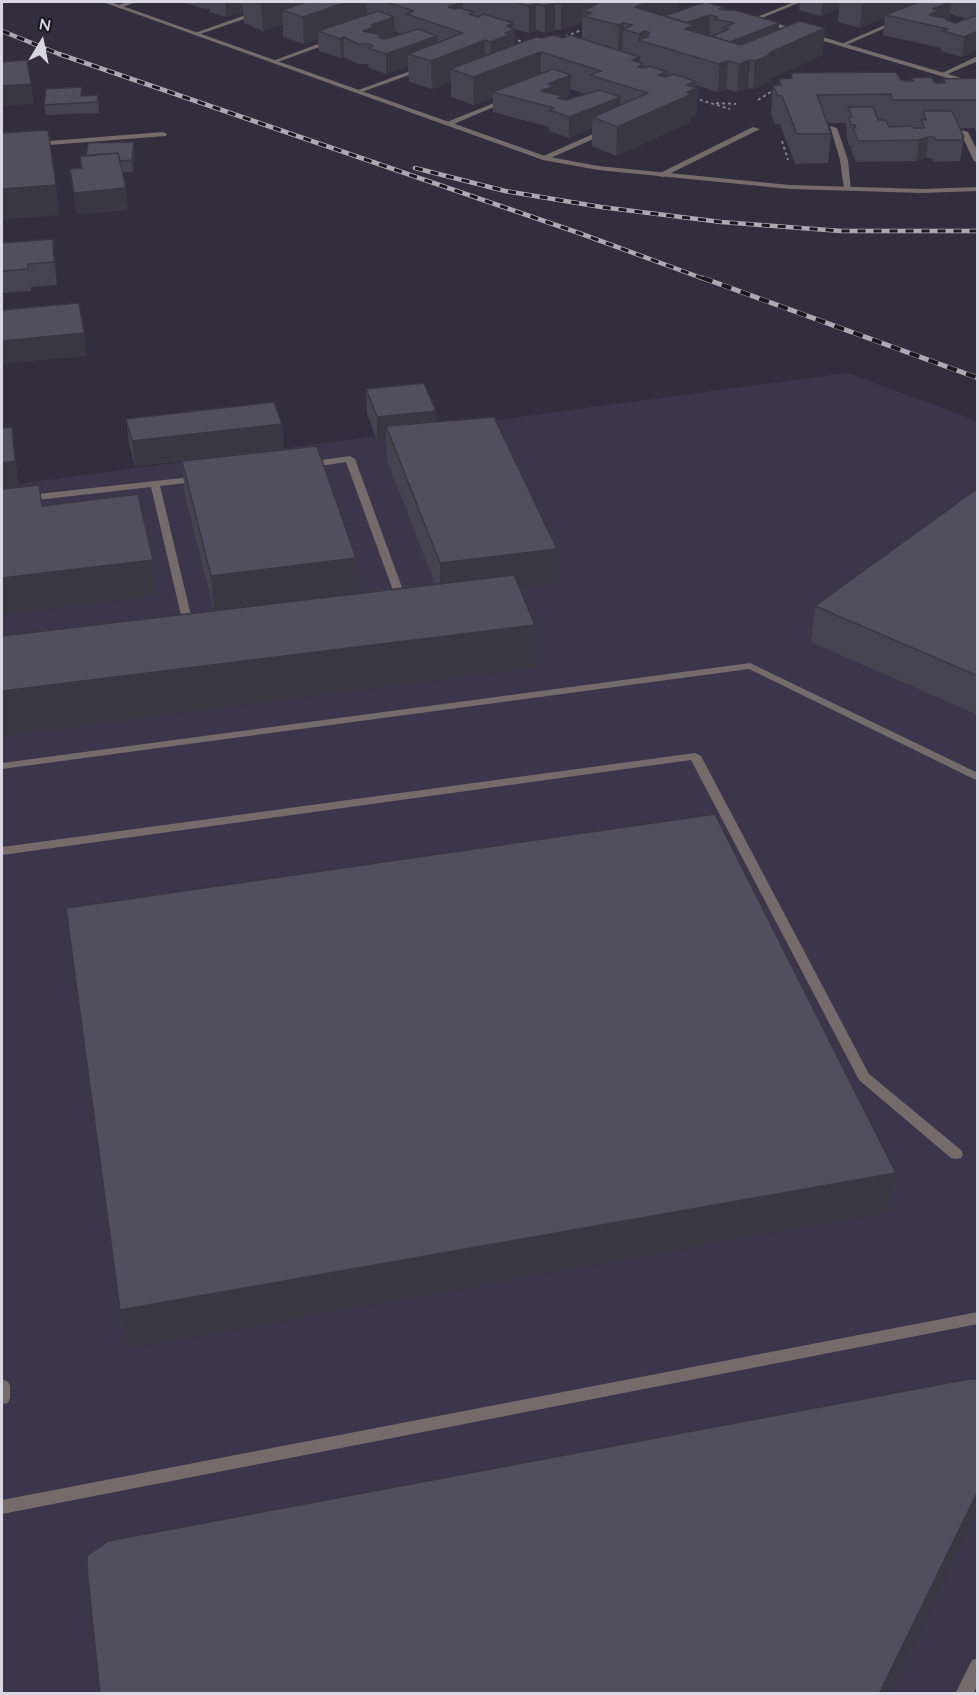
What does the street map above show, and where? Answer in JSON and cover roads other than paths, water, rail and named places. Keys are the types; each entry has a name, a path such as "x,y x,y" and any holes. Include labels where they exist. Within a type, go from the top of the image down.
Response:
{"street":[{"path":"106,2 543,158 589,167 790,187 922,191 978,189"},
{"path":"118,6 134,2"},
{"path":"754,19 798,2"},
{"path":"195,34 266,10"},
{"path":"746,16 978,85"},
{"path":"842,45 899,21"},
{"path":"801,39 810,36"},
{"path":"273,62 338,39"},
{"path":"941,75 978,58"},
{"path":"357,92 428,66"},
{"path":"446,124 512,98"},
{"path":"833,128 844,160 848,189"},
{"path":"543,158 613,129"},
{"path":"660,175 756,129"},
{"path":"964,132 978,161"},
{"path":"25,145 163,134"},
{"path":"293,467 350,459 405,609 393,610"},
{"path":"2,501 213,478"},
{"path":"155,485 186,636 203,633"},
{"path":"2,766 750,666 978,778"},
{"path":"2,851 694,756 864,1077 956,1154"},
{"path":"2,1507 978,1318"},
{"path":"2,1385 2,1398"},
{"path":"964,1694 978,1666"}],"railway":[{"path":"2,31 59,54 579,233 707,280"},
{"path":"415,168 505,191 601,207 721,222 841,231 978,231"},
{"path":"703,278 978,378"}]}
